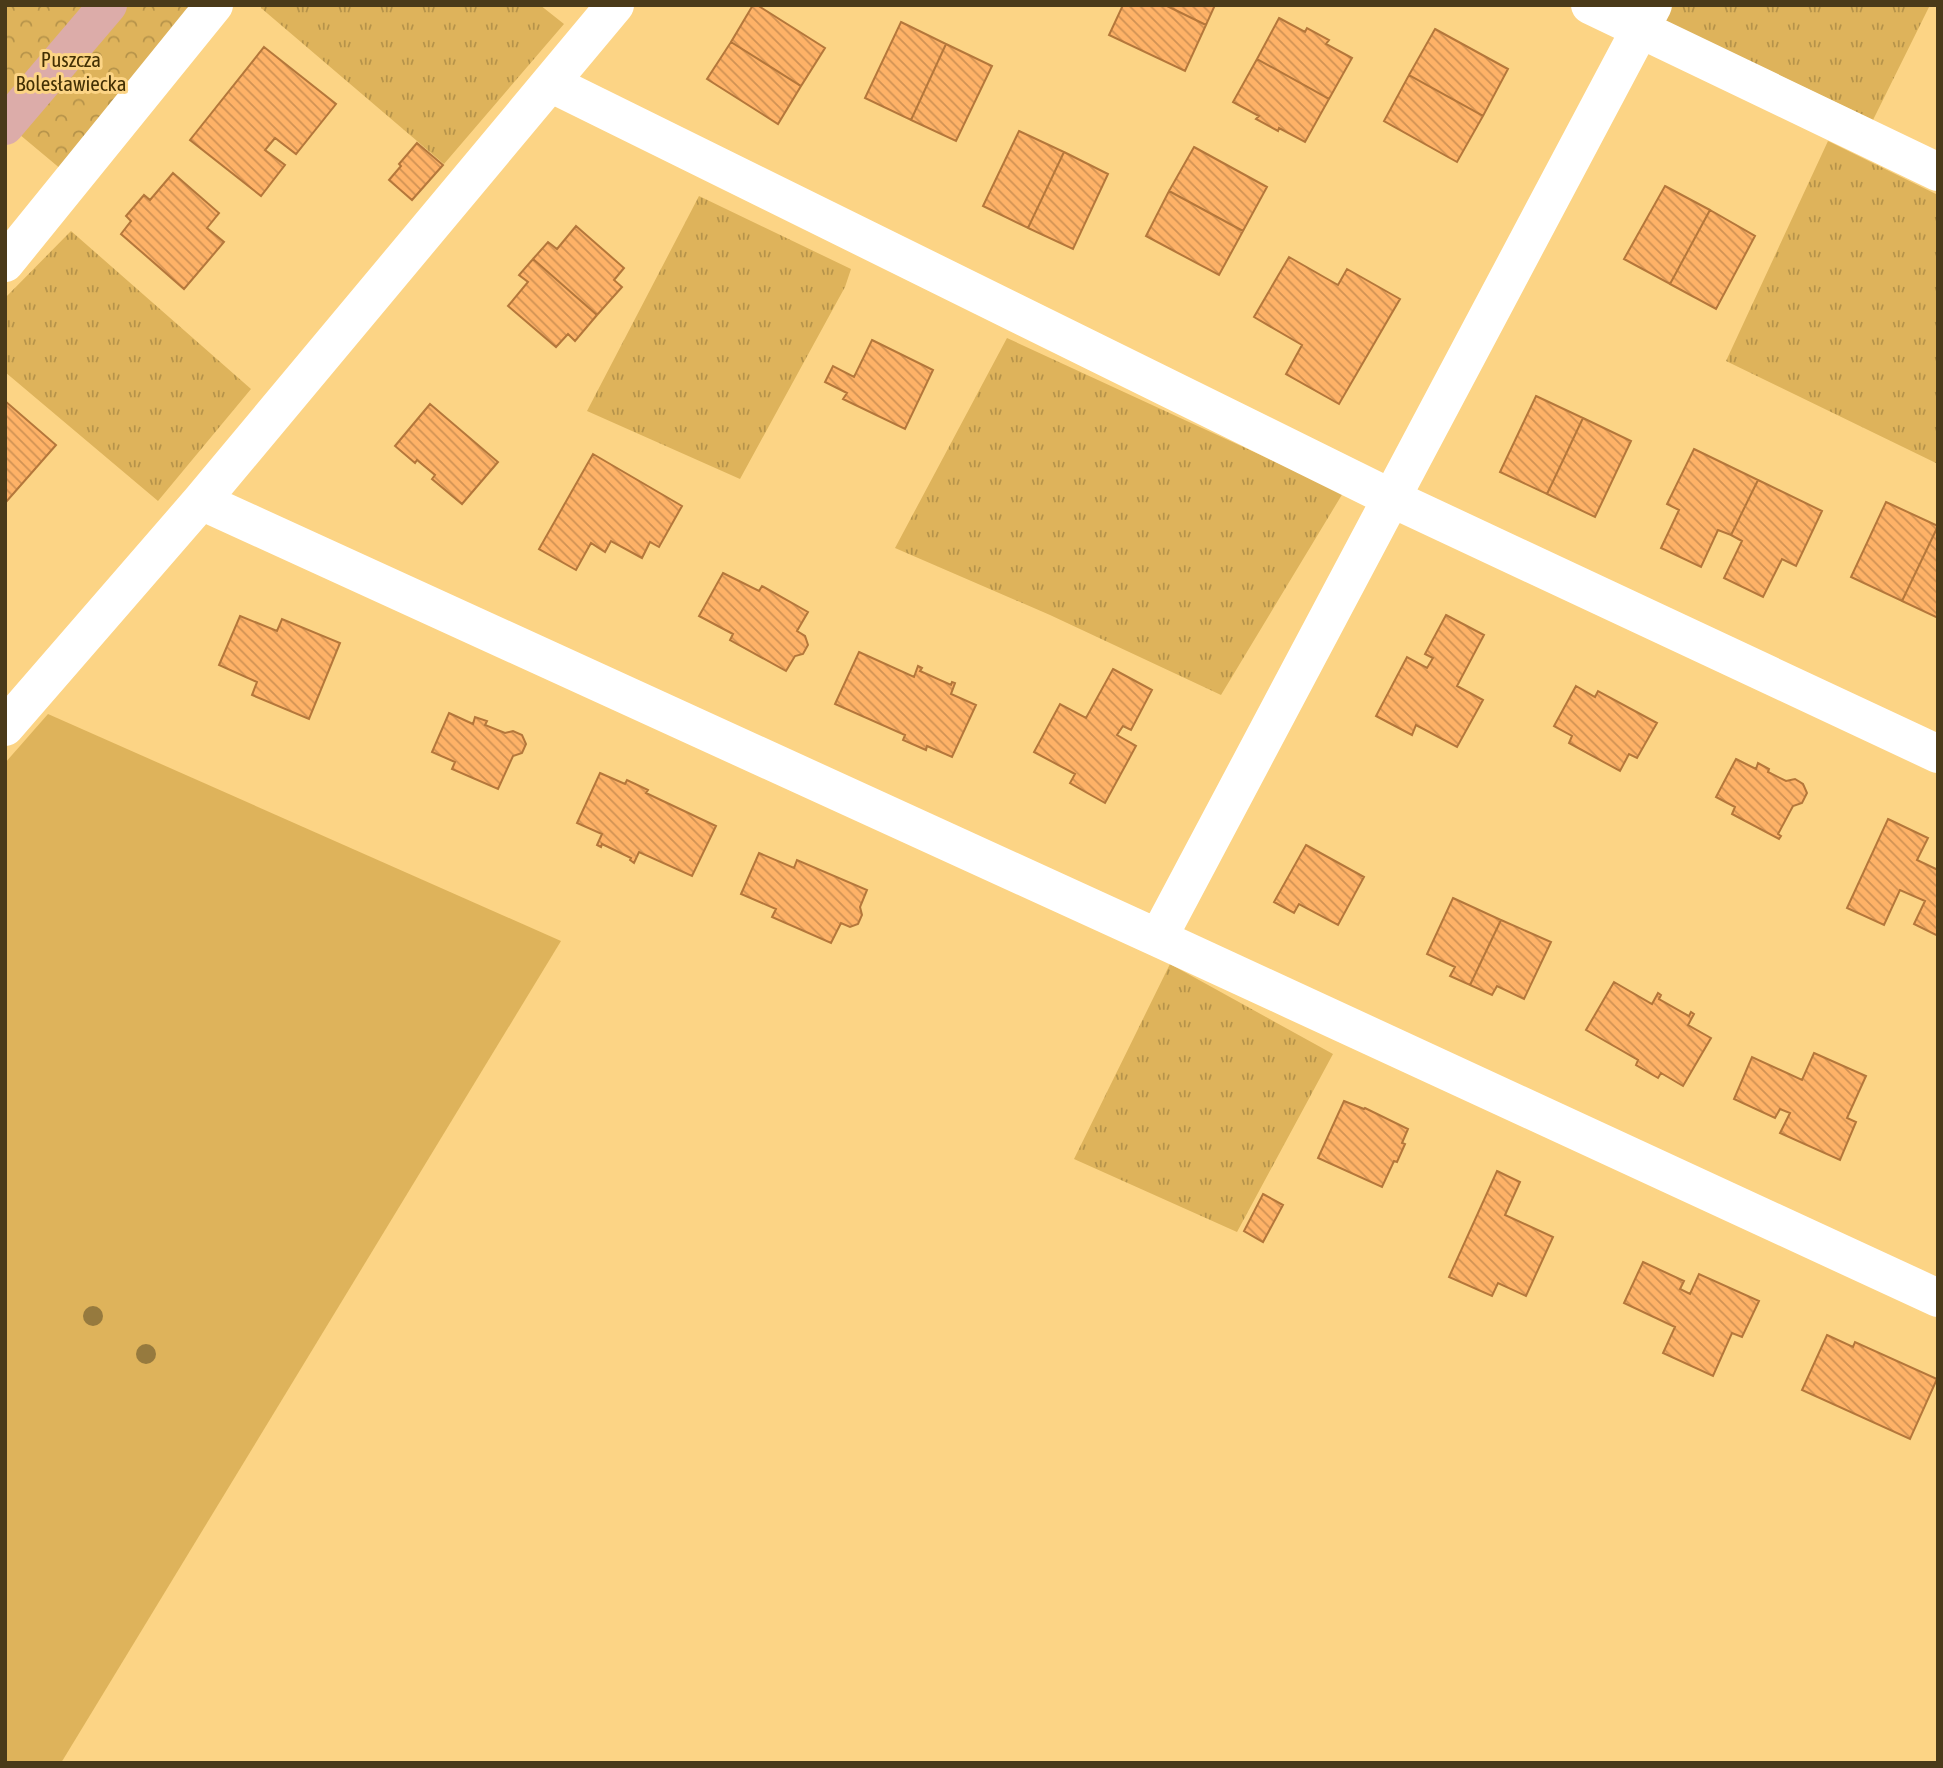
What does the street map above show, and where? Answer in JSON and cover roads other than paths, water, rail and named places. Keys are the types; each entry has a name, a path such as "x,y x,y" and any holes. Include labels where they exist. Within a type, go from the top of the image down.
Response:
{"main road":[{"path":"5,126 108,5"}],"street":[{"path":"5,263 214,5"},
{"path":"5,727 201,501 615,5"},
{"path":"1590,5 1646,17 1938,172"},
{"path":"1158,938 1646,17"},
{"path":"550,83 1391,498 1938,754"},
{"path":"201,501 1938,1298"}],"park label":[{"name":"Puszcza Bolesławiecka","path":"71,71"}]}
